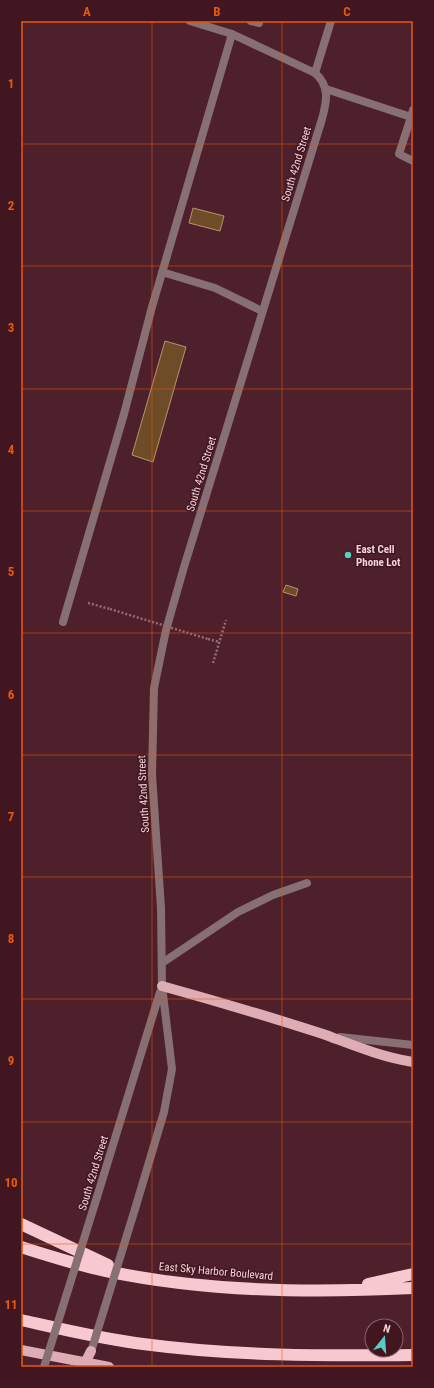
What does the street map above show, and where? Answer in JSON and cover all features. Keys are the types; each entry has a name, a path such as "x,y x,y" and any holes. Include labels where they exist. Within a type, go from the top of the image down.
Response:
{"highway":[{"path":"21,1224 105,1264 143,1277"},
{"name":"East Sky Harbor Boulevard","path":"21,1247 105,1270 143,1277 237,1288 337,1291 413,1288"},
{"path":"337,1291 413,1274"},
{"path":"21,1320 142,1344 224,1352 264,1355 413,1355"}],"main road":[{"path":"162,986 214,1000 324,1035 372,1053 413,1062"},
{"path":"21,1350 109,1367"},
{"path":"82,1367 91,1351"}],"street":[{"path":"190,21 232,34 315,73 323,82 326,89 412,113 399,154 413,161"},
{"path":"251,21 259,23 259,21"},
{"path":"315,73 331,21"},
{"path":"62,622 124,414 162,272 232,34"},
{"name":"South 42nd Street","path":"88,1367 91,1351 164,1112 172,1069 162,986 161,908 152,775 154,688 175,596 322,118 326,101 326,89"},
{"path":"162,272 215,288 262,311"},
{"path":"162,963 238,912 273,895 307,883"},
{"name":"South 42nd Street","path":"44,1367 141,1053 158,1003 162,986"},
{"path":"324,1035 365,1041 413,1045"}],"path":[{"path":"88,603 220,642"},
{"path":"213,663 226,620"}],"building":[{"path":"193,208 224,216 220,231 189,223"},
{"path":"165,341 186,347 153,462 132,455"},
{"path":"286,585 298,589 296,596 283,592"}],"place":[{"name":"East Cell Phone Lot","path":"348,555"}]}
